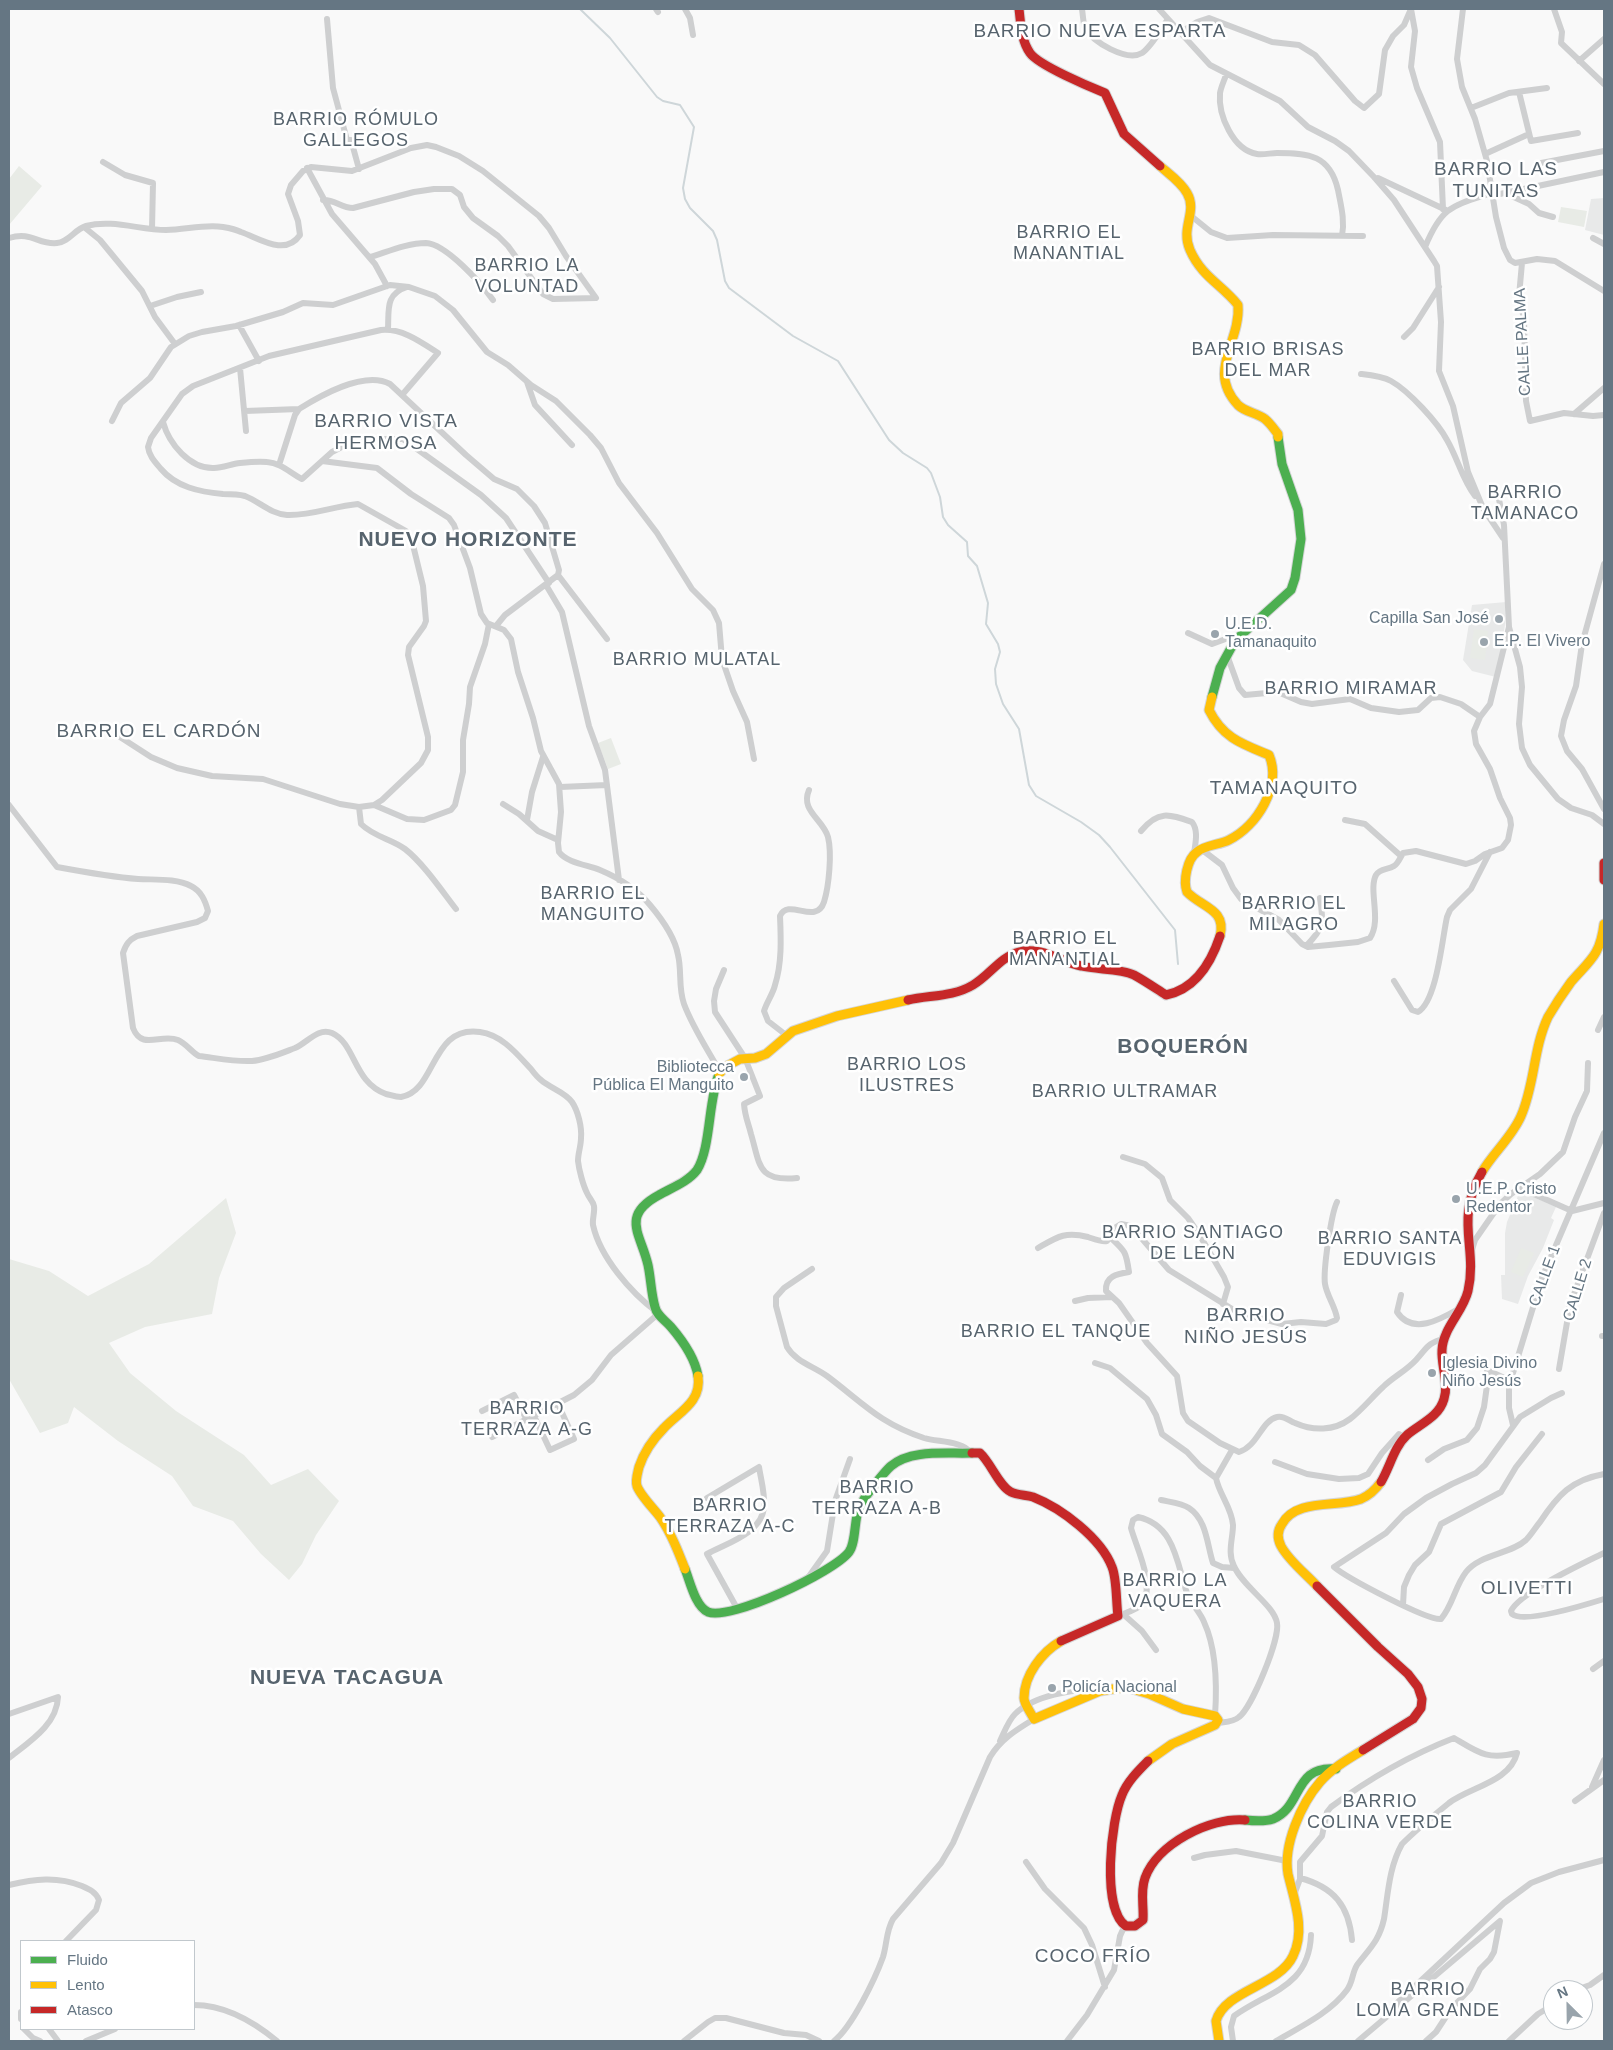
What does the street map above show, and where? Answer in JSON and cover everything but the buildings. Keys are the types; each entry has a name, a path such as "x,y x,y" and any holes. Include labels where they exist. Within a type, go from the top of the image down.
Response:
{"street":[{"path":"685,9 690,18 693,35"},
{"path":"657,1313 647,1260 635,1228 636,1217 640,1209 650,1198 682,1184 697,1169 703,1152 716,1082 720,1072 734,1061 755,1058 766,1054 786,1035 807,1026 838,1016 920,997 949,995 959,992 975,984 1002,960 1025,951 1046,953 1080,966 1132,974 1166,995 1177,993 1192,983 1200,974 1216,948 1222,927 1218,914 1191,896 1185,888 1191,859 1198,852 1228,840 1253,821 1266,805 1272,769 1269,755 1232,739 1210,714 1209,710 1226,655 1239,637 1291,590 1296,578 1301,539 1300,521 1292,490 1282,464 1278,434 1264,418 1252,414 1238,405 1224,384 1224,364 1239,318 1239,308 1235,301 1205,275 1186,238 1186,226 1192,201 1188,192 1182,184 1124,134 1105,93 1076,80 1029,53 1022,38 1019,9"},
{"path":"1082,9 1084,26 1093,38 1112,50 1130,55 1137,55 1146,50 1168,19"},
{"path":"1159,9 1210,65 1280,102 1308,127 1335,141 1348,151 1394,200 1425,247 1437,266 1441,322 1439,371 1453,406 1468,472 1483,508"},
{"path":"1181,32 1197,22 1209,18 1272,42 1299,45 1315,55 1355,101 1364,108 1379,94 1385,50 1393,36 1404,25 1411,9"},
{"path":"1411,9 1415,31 1410,67 1440,142 1445,209"},
{"path":"1463,9 1457,59 1462,87 1485,154 1496,217 1504,248 1510,260 1515,263 1537,258 1555,261 1604,291"},
{"path":"1554,9 1562,32 1562,42 1604,84"},
{"path":"327,19 335,100 347,140 352,140 359,169"},
{"path":"1579,61 1604,39"},
{"path":"1226,75 1221,88 1220,104 1229,131 1242,146 1258,154 1310,156 1318,158 1327,164 1333,175 1339,196 1344,225 1342,236"},
{"path":"1470,108 1497,96 1547,88"},
{"path":"1519,92 1530,141 1578,133"},
{"path":"1485,154 1529,134"},
{"path":"9,238 24,235 47,242 60,243 84,227 95,225 122,225 152,230 181,230 219,226 241,232 268,244 290,243 298,238 301,230 288,194 296,177 307,168 344,172 359,169 386,157 421,146 444,149 459,156 483,171 544,221 571,264 596,298 553,299 543,294 508,246 498,236 473,218 464,207 460,194 452,189 414,192 353,208 343,207 328,200 323,200"},
{"path":"1536,164 1604,152"},
{"path":"103,162 125,175 153,183 152,230"},
{"path":"307,168 323,200 339,224 370,257 387,286"},
{"path":"1425,247 1435,224 1445,209 1492,193 1505,193 1604,172"},
{"path":"1374,177 1445,209"},
{"path":"1505,193 1529,204 1539,213 1553,218"},
{"path":"1190,215 1211,232 1227,238 1273,235 1362,236"},
{"path":"84,227 100,240 142,291 155,317 175,344"},
{"path":"370,257 413,245 424,243 434,245 470,272 482,284 492,300"},
{"name":"CALLE PALMA","path":"1522,262 1519,296 1524,319 1526,402 1530,421 1564,413 1574,414"},
{"path":"112,421 121,403 150,378 165,354 175,344 202,332 238,325 283,312 303,303 333,305 387,286 409,287 435,296 448,305 487,352 508,365 556,402 594,439 619,483 656,533 692,589 715,614 722,659 733,692 747,722 754,759"},
{"path":"388,329 389,304 392,297 399,290 409,287"},
{"path":"1404,337 1413,328 1439,287"},
{"path":"150,306 177,297 201,292"},
{"path":"238,325 259,361"},
{"path":"120,737 151,757 177,768 212,776 263,778 346,806 374,805 398,787 421,763 428,750 428,737 408,655 409,647 424,626 426,607 423,586 410,535 358,504 313,513 287,515 271,511 243,496 201,490 177,483 166,475 148,451 151,438 186,390 269,356 388,329 410,336 438,353 402,395"},
{"path":"240,368 246,431"},
{"path":"1361,374 1390,380 1432,419 1448,441 1464,480 1504,539"},
{"path":"245,411 299,409 340,388 362,381 384,381 402,395 494,479 517,489 540,513 550,537 559,570 558,575 492,625 471,682 463,740 463,772 455,805 451,810 424,820 407,819 374,805"},
{"path":"527,381 535,405 572,445"},
{"path":"1574,414 1604,388"},
{"path":"279,465 295,415 299,409"},
{"path":"1574,414 1604,415"},
{"path":"163,422 167,434 178,451 206,468 220,468 240,463 267,462 279,465 302,479 344,445 361,439 399,438 407,441 481,495 506,518 548,584 562,612 589,726 602,760 620,880"},
{"path":"322,461 377,468 411,494 449,518 470,568 481,614 492,625 504,630 513,644 518,672 543,757 560,787 559,852 564,857 620,880 642,895 652,907 670,935 678,954 680,988 684,1004 720,1072"},
{"path":"1498,494 1504,525 1509,627 1520,667 1522,696 1520,738 1526,758 1539,778 1565,805 1592,815 1604,824"},
{"path":"1604,564 1582,646 1576,686 1564,720 1561,736 1567,751 1582,769 1604,808"},
{"path":"558,575 607,639"},
{"path":"1198,852 1222,865 1233,888 1241,899 1279,920 1297,940 1306,946 1358,942 1370,938 1375,923 1374,882 1376,875 1379,871 1394,866 1406,852 1416,851 1466,864 1490,852 1497,851 1505,845 1511,824 1492,774 1476,744 1474,731 1480,717 1490,704 1509,627"},
{"path":"1188,634 1212,644 1231,637 1239,637"},
{"path":"1226,655 1239,688 1245,695 1278,692 1301,702 1312,704 1350,699 1370,708 1399,712 1418,710 1430,698 1440,697 1461,704 1480,717"},
{"path":"527,820 532,792 543,757"},
{"path":"560,787 607,785"},
{"path":"786,1035 768,1021 764,1011 775,986 778,973 780,916 782,912 788,909 814,913 820,909 824,903 828,876 829,838 824,828 808,808 806,802 809,790"},
{"path":"503,804 527,820 538,831 558,840"},
{"path":"9,805 57,866 190,885 205,899 208,910 205,918 197,922 137,936 129,940 125,946 123,953 133,1028 139,1038 146,1041 175,1039 185,1043 194,1054 199,1056 252,1061 297,1047 312,1036 321,1032 328,1032 334,1034 341,1041 360,1073 370,1085 394,1097 409,1094 419,1085 428,1075 443,1046 458,1035 478,1031 499,1039 512,1049 541,1080 572,1101 582,1137 578,1161 587,1194 594,1206 592,1223 597,1238 626,1286 677,1333 686,1347 698,1377 698,1390 692,1402 664,1427 652,1445 638,1471 637,1486 662,1518 702,1607 710,1614 738,1610 761,1602 833,1566 850,1551 859,1507 889,1467 909,1456 970,1452 980,1453 987,1459 1006,1488 1011,1492 1032,1497 1042,1502 1079,1525 1095,1540 1112,1567 1120,1615 1142,1631 1156,1650"},
{"path":"359,807 362,824 370,832 408,852 456,909"},
{"path":"1141,831 1154,818 1162,815 1192,822 1198,852"},
{"path":"1345,820 1365,824 1401,856"},
{"path":"1394,981 1412,1010 1418,1012 1421,1010 1436,978 1450,910 1471,889 1490,852"},
{"path":"1604,863 1604,880"},
{"path":"1306,946 1316,936 1323,924 1320,898"},
{"path":"1219,2041 1215,2030 1215,2023 1222,2010 1274,1978 1294,1957 1300,1932 1287,1861 1287,1850 1314,1790 1321,1781 1336,1769 1413,1719 1420,1711 1422,1700 1414,1681 1406,1672 1378,1647 1288,1556 1278,1542 1278,1528 1286,1516 1298,1509 1351,1501 1368,1495 1378,1485 1405,1438 1433,1416 1444,1404 1446,1393 1441,1361 1442,1344 1463,1306 1470,1279 1470,1257 1466,1230 1470,1196 1482,1170 1519,1122 1527,1099 1534,1055 1541,1032 1562,994 1595,956 1601,941 1604,924"},
{"path":"724,970 716,989 714,1007 745,1058 760,1096 744,1104 746,1121 751,1132 757,1161 768,1174 775,1178 797,1178"},
{"path":"1598,1030 1604,1017"},
{"path":"1470,1257 1475,1240 1491,1215 1506,1198 1540,1174 1563,1152 1587,1090 1588,1063"},
{"name":"CALLE 1","path":"1513,1425 1509,1402 1509,1386 1542,1278 1604,1132"},
{"path":"1124,1157 1145,1164 1162,1178 1170,1200 1188,1218 1199,1234 1227,1284 1227,1291 1222,1304"},
{"path":"1520,1188 1572,1211 1604,1203"},
{"path":"1038,1248 1066,1234 1080,1235 1102,1242 1108,1241 1110,1231 1116,1225 1126,1224 1131,1226 1169,1270 1237,1312 1276,1323 1331,1323 1336,1320 1336,1314 1324,1276 1331,1222 1337,1202"},
{"name":"CALLE 2","path":"1559,1369 1570,1305 1604,1213"},
{"path":"1110,1237 1123,1248 1129,1272 1113,1276 1106,1282 1106,1291 1131,1318 1147,1343 1176,1376 1183,1413 1188,1421 1238,1452 1250,1447 1267,1424 1276,1417 1280,1416 1303,1426 1314,1428 1328,1428 1342,1424 1363,1408 1383,1387 1416,1360 1428,1345 1445,1338"},
{"path":"812,1269 784,1288 776,1297 776,1306 786,1347 790,1352 802,1362 826,1376 863,1407 889,1424 924,1437 965,1446 970,1452"},
{"path":"1401,1295 1397,1312 1404,1320 1416,1325 1433,1322 1463,1306"},
{"path":"1075,1301 1088,1298 1113,1297"},
{"path":"492,1437 574,1395 592,1380 611,1355 657,1313"},
{"path":"834,2041 851,2022 883,1958 889,1925 941,1863 953,1843 981,1777 1014,1715 1027,1706 1060,1693 1075,1690 1100,1691 1126,1688 1135,1689 1183,1709 1216,1720 1234,1721 1241,1716 1256,1689 1269,1658 1277,1630 1273,1614 1244,1584 1234,1568 1230,1551 1233,1524 1216,1478 1162,1434 1156,1415 1146,1399 1119,1375 1095,1363"},
{"path":"1428,1460 1444,1449 1467,1440 1477,1428 1484,1408 1488,1371 1511,1381"},
{"path":"1562,1393 1528,1411 1513,1425 1500,1445 1476,1473 1426,1498 1404,1514 1386,1533 1334,1568 1403,1605 1433,1618 1441,1619 1462,1577 1472,1566 1523,1542 1553,1502 1565,1490 1585,1478 1604,1474"},
{"path":"482,1411 514,1395 527,1420"},
{"path":"534,1416 550,1450 574,1439 558,1404"},
{"path":"1275,1462 1307,1474 1339,1479 1359,1478 1368,1474 1382,1453 1399,1434 1405,1438"},
{"path":"1403,1605 1404,1587 1409,1575 1415,1565 1429,1552 1441,1524 1501,1492 1516,1467 1542,1434"},
{"path":"1216,1478 1232,1450"},
{"path":"807,1580 827,1551 835,1502 850,1459"},
{"path":"707,1498 759,1467 764,1506 760,1522 753,1529 707,1554 738,1610"},
{"path":"1162,1500 1191,1509 1202,1526 1209,1544 1213,1563 1222,1567 1234,1568"},
{"path":"1034,1719 1024,1699 1032,1669 1043,1655 1062,1640 1141,1606 1144,1602 1147,1584 1146,1573 1131,1528 1133,1520 1138,1518 1162,1530 1171,1542 1187,1594 1206,1624 1216,1685 1216,1720"},
{"path":"1604,1553 1541,1586 1514,1606 1511,1612 1518,1618 1541,1615 1604,1599"},
{"path":"1594,1669 1604,1661"},
{"path":"998,1744 1008,1735 1034,1719 1100,1691"},
{"path":"9,1714 58,1697 56,1710 48,1724 9,1758"},
{"path":"1216,1720 1159,1752 1149,1760 1122,1794 1115,1820 1110,1860 1115,1909 1118,1919 1125,1925 1132,1927 1143,1920 1142,1893 1144,1884 1154,1860 1166,1847 1188,1835 1226,1820 1266,1820 1274,1818 1284,1810 1306,1776 1324,1768 1336,1769"},
{"path":"1276,2041 1318,2016 1349,1987 1354,1971 1377,1941 1384,1918 1384,1906 1392,1871 1402,1844 1450,1803 1504,1773 1514,1761 1517,1753 1496,1757 1486,1755 1454,1738 1391,1766 1331,1807 1327,1812 1322,1836 1300,1862 1299,1886 1294,1895"},
{"path":"1592,1788 1604,1760"},
{"path":"1576,1801 1604,1780"},
{"path":"1194,1858 1205,1854 1236,1851 1287,1861"},
{"path":"1357,2041 1514,1895 1539,1879 1604,1860"},
{"path":"1026,1862 1045,1889 1084,1928 1092,1945 1105,1986"},
{"path":"1300,1878 1322,1886 1341,1902 1349,1917 1352,1940"},
{"path":"9,1885 54,1879 71,1882 95,1893 99,1900 96,1910 67,1940"},
{"path":"1357,2041 1500,1921 1494,1952 1490,1959 1480,1969 1470,1989 1451,2009 1436,2032 1426,2041"},
{"path":"1067,2041 1088,2015 1114,1970 1120,1936 1125,1925"},
{"path":"1232,2041 1231,2027 1234,2016 1275,1992 1294,1978 1306,1963 1311,1935"},
{"path":"1593,1983 1604,1975"},
{"path":"195,2005 213,2007 248,2020 278,2041"},
{"path":"1508,2041 1543,2011"},
{"path":"684,2041 715,2018 726,2018 791,2035 806,2035 819,2041"},
{"path":"25,2030 33,2038 40,2041"},
{"path":"50,2030 58,2041"},
{"path":"86,2041 114,2030"}],"shaded area":[{"path":"19,166 42,186 9,225 9,179"},
{"path":"1604,198 1604,235 1585,230 1591,199"},
{"path":"1561,207 1587,211 1584,227 1558,222"},
{"name":"E.P. El Vivero","path":"1506,602 1505,625 1496,677 1472,671 1463,660 1472,605"},
{"path":"1474,629 1488,631 1485,660 1470,658"},
{"path":"611,738 621,764 608,769 598,743"},
{"path":"1520,1191 1556,1207 1551,1218 1554,1220 1543,1248 1528,1276 1518,1304 1502,1299 1501,1275 1505,1275 1505,1233 1507,1222"},
{"path":"226,1198 236,1233 219,1278 212,1314 145,1327 109,1343 130,1373 176,1411 244,1455 271,1485 308,1469 339,1501 316,1535 302,1564 289,1580 261,1554 233,1521 193,1506 172,1476 118,1441 74,1407 68,1423 40,1433 9,1379 9,1259 49,1271 88,1296 149,1264"},
{"path":"1521,1248 1534,1253 1523,1277 1511,1272"}],"waterway":[{"path":"580,9 610,38 657,97 663,101 680,105 694,127 683,188 685,199 690,208 713,231 717,240 725,281 729,288 793,336 838,361 889,440 903,453 927,468 931,473 940,497 943,517 948,525 967,542 968,556 977,566 988,603 986,624 998,644 1000,652 995,669 996,684 1003,704 1019,729 1029,785 1036,796 1081,822 1099,835 1110,847 1175,930 1178,964"}],"traffic: fast":[{"path":"1212,697 1220,668 1231,648 1239,637 1291,590 1295,578 1301,539 1298,510 1282,464 1278,437"},
{"path":"698,1376 691,1356 684,1344 656,1310 648,1265 636,1226 640,1210 647,1203 684,1181 697,1170 702,1161 715,1085 719,1074"},
{"path":"685,1569 696,1599 703,1609 708,1612 720,1613 737,1609 781,1593 824,1571 840,1561 849,1552 853,1543 857,1513 861,1504 891,1466 908,1457 919,1455 972,1453"},
{"path":"1245,1820 1263,1821 1273,1819 1283,1813 1289,1806 1305,1780 1312,1773 1336,1769"}],"traffic: slow":[{"path":"1160,166 1182,185 1190,200 1187,242 1195,259 1206,274 1238,305 1238,319 1225,368 1225,380 1229,392 1238,405 1267,421 1278,434 1278,437"},
{"path":"1212,697 1209,710 1214,720 1234,739 1269,755 1272,767 1269,792 1264,804 1249,825 1229,840 1200,850 1194,855 1188,865 1185,882 1187,892 1216,914 1220,920 1220,936"},
{"path":"1482,1172 1513,1131 1521,1116 1529,1092 1539,1041 1548,1017 1571,982 1597,951 1604,924"},
{"path":"719,1074 725,1067 740,1059 755,1058 766,1054 793,1031 837,1016 908,1000"},
{"path":"685,1569 668,1529 644,1498 636,1484 636,1479 641,1461 653,1441 693,1400 698,1385 698,1376"},
{"path":"1317,1586 1284,1551 1278,1537 1280,1527 1288,1516 1297,1510 1361,1499 1372,1492 1381,1482"},
{"path":"1061,1641 1047,1651 1035,1665 1027,1681 1024,1700 1034,1719 1100,1691 1126,1687 1149,1694 1183,1709 1215,1716 1218,1720 1215,1725 1172,1744 1148,1761"},
{"path":"1219,2041 1216,2021 1221,2011 1230,2002 1276,1974 1286,1966 1293,1956 1299,1936 1299,1925 1287,1863 1288,1850 1295,1825 1306,1802 1324,1777 1363,1750"}],"traffic: jam":[{"path":"1019,9 1023,38 1030,53 1053,69 1105,93 1124,134 1160,166"},
{"path":"1604,863 1604,880"},
{"path":"908,1000 958,992 979,981 1012,954 1027,951 1043,953 1081,966 1128,973 1138,977 1166,995 1177,992 1194,981 1207,965 1220,936"},
{"path":"1381,1482 1395,1451 1403,1440 1407,1435 1429,1420 1438,1411 1444,1399 1446,1387 1442,1356 1443,1342 1468,1291 1470,1275 1469,1205 1482,1172"},
{"path":"972,1453 980,1453 1003,1485 1011,1492 1033,1497 1044,1502 1079,1525 1107,1556 1114,1572 1118,1616 1061,1641"},
{"path":"1317,1586 1408,1674 1418,1687 1422,1699 1421,1708 1413,1719 1363,1750"},
{"path":"1148,1761 1124,1790 1114,1824 1110,1864 1113,1902 1118,1917 1126,1926 1135,1926 1143,1920 1142,1894 1145,1878 1151,1866 1161,1854 1186,1835 1201,1828 1231,1820 1245,1820"}],"place":[{"name":"Capilla San José","path":"1499,619"},
{"name":"U.E.D. Tamanaquito","path":"1215,634"},
{"name":"E.P. El Vivero","path":"1484,642"},
{"name":"Bibliotecca Pública El Manguito","path":"744,1077"},
{"name":"U.E.P. Cristo Redentor","path":"1456,1199"},
{"name":"Iglesia Divino Niño Jesús","path":"1432,1373"},
{"name":"Policía Nacional","path":"1052,1688"}],"district":[{"name":"BARRIO NUEVA ESPARTA","path":"1100,32"},
{"name":"BARRIO RÓMULO GALLEGOS","path":"356,130"},
{"name":"BARRIO LAS TUNITAS","path":"1496,181"},
{"name":"BARRIO EL MANANTIAL","path":"1069,243"},
{"name":"BARRIO LA VOLUNTAD","path":"527,276"},
{"name":"BARRIO BRISAS DEL MAR","path":"1268,360"},
{"name":"BARRIO VISTA HERMOSA","path":"386,433"},
{"name":"BARRIO TAMANACO","path":"1525,503"},
{"name":"NUEVO HORIZONTE","path":"468,540"},
{"name":"BARRIO MULATAL","path":"697,660"},
{"name":"BARRIO MIRAMAR","path":"1351,689"},
{"name":"BARRIO EL CARDÓN","path":"159,732"},
{"name":"TAMANAQUITO","path":"1284,789"},
{"name":"BARRIO EL MANGUITO","path":"593,904"},
{"name":"BARRIO EL MILAGRO","path":"1294,914"},
{"name":"BARRIO EL MANANTIAL","path":"1065,950"},
{"name":"BOQUERÓN","path":"1183,1047"},
{"name":"BARRIO LOS ILUSTRES","path":"907,1075"},
{"name":"BARRIO ULTRAMAR","path":"1125,1092"},
{"name":"BARRIO SANTIAGO DE LEÓN","path":"1193,1243"},
{"name":"BARRIO SANTA EDUVIGIS","path":"1390,1249"},
{"name":"BARRIO NIÑO JESÚS","path":"1246,1327"},
{"name":"BARRIO EL TANQUE","path":"1056,1332"},
{"name":"BARRIO TERRAZA A-G","path":"527,1419"},
{"name":"BARRIO TERRAZA A-B","path":"877,1498"},
{"name":"BARRIO TERRAZA A-C","path":"730,1516"},
{"name":"OLIVETTI","path":"1527,1589"},
{"name":"BARRIO LA VAQUERA","path":"1175,1591"},
{"name":"NUEVA TACAGUA","path":"347,1678"},
{"name":"BARRIO COLINA VERDE","path":"1380,1812"},
{"name":"COCO FRÍO","path":"1093,1957"},
{"name":"BARRIO LOMA GRANDE","path":"1428,2000"}]}
